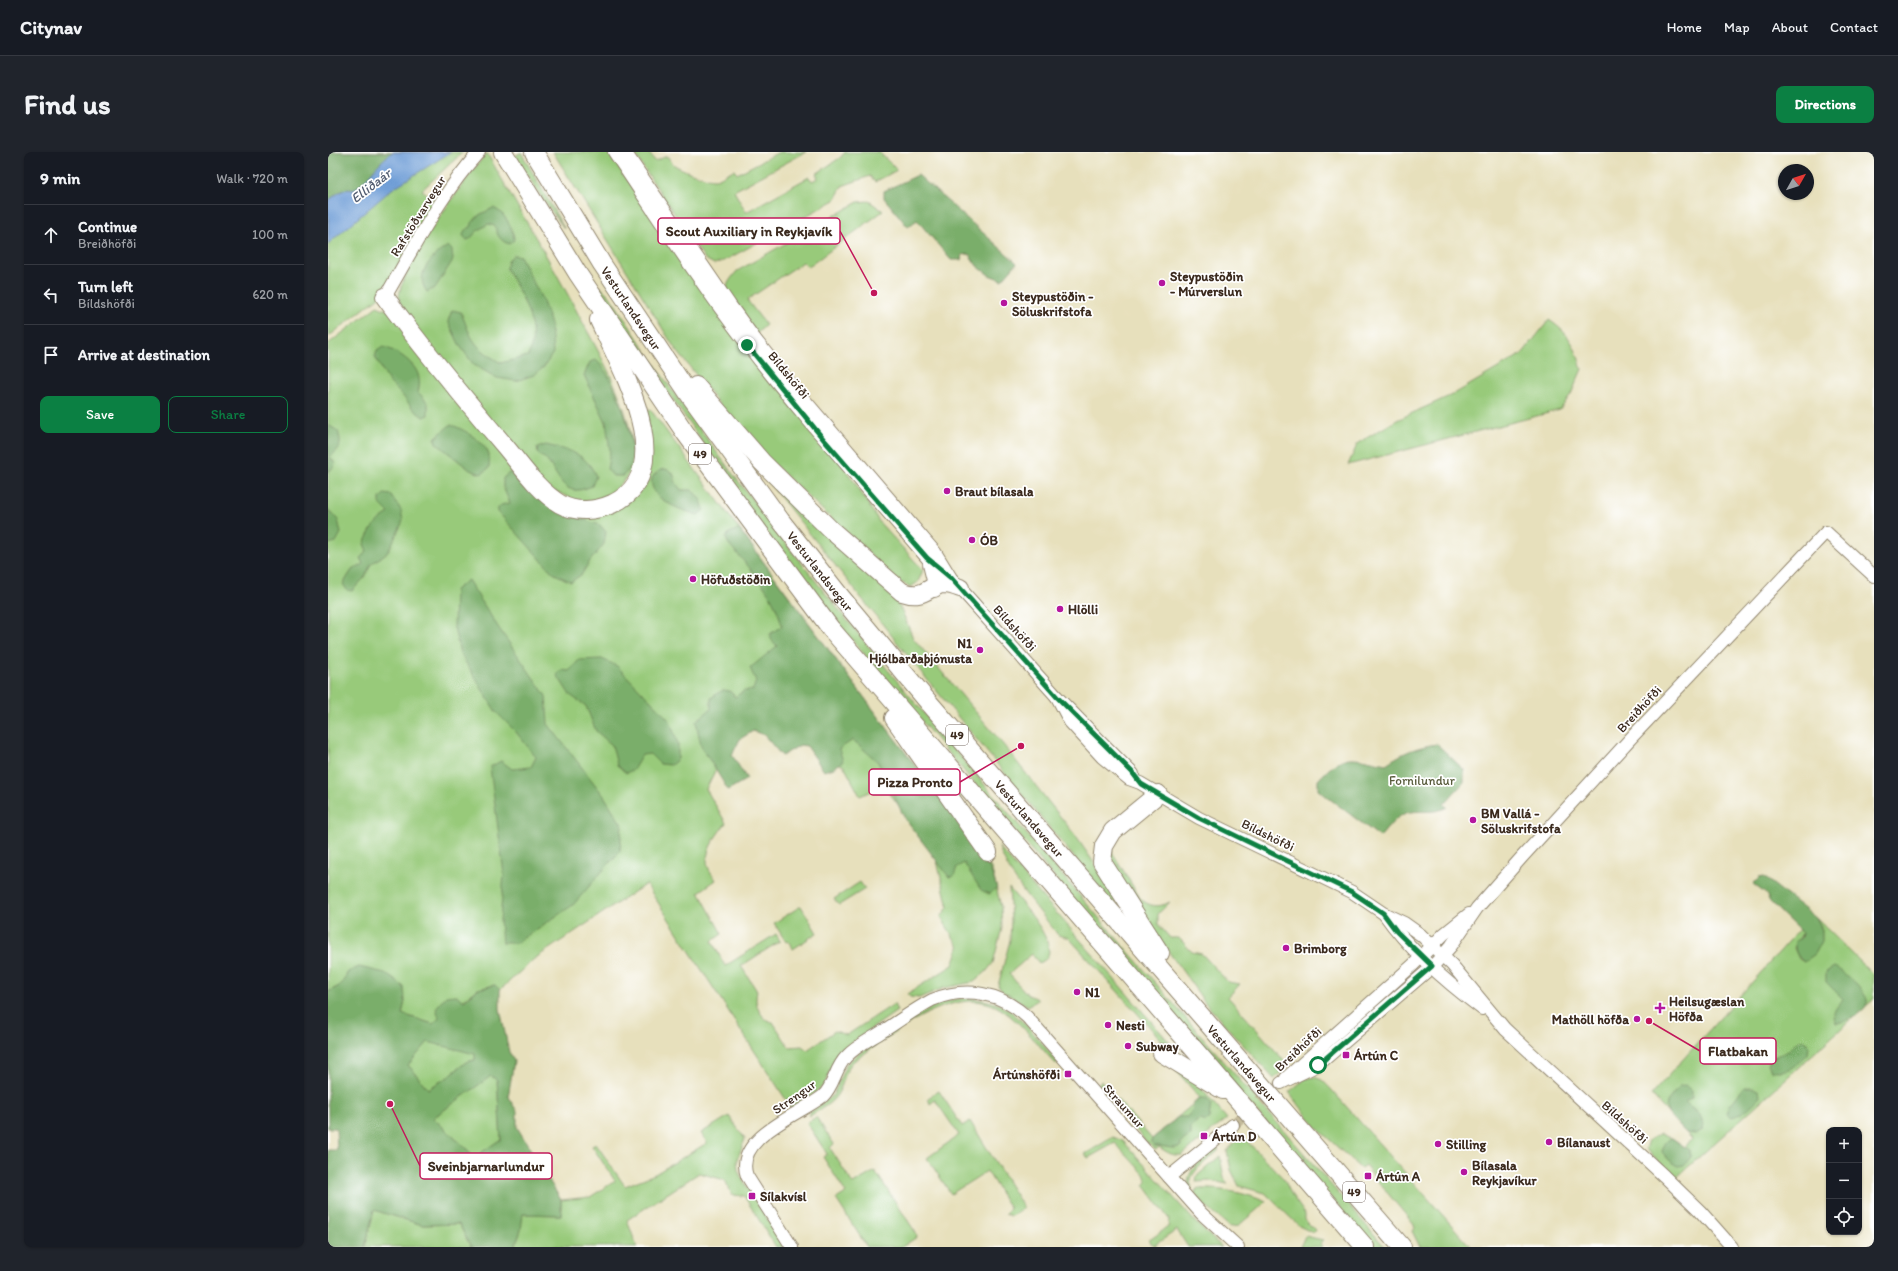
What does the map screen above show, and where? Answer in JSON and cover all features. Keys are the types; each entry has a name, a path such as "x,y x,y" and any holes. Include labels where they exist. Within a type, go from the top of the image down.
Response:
{"highway":[{"name":"Vesturlandsvegur","path":"534,152 567,209 634,314 691,397 781,521 840,596 925,698 1402,1247"},
{"name":"Vesturlandsvegur","path":"506,158 578,274 686,434 831,629 1365,1247"},
{"path":"385,297 406,326 541,488 560,504 575,510 594,510 613,504 626,495 637,482 642,471 645,453 644,438 636,405 578,274"},
{"path":"634,314 762,462 830,529 902,592 911,595 919,595 942,584 955,583"},
{"path":"932,564 936,580 934,588"},
{"path":"831,629 988,852"},
{"path":"1158,794 1114,831 1104,846 1102,862 1195,1007"},
{"path":"1162,1053 1234,1097"}],"street":[{"name":"Rafstöðvarvegur","path":"385,297 439,206 478,152"},
{"name":"Bíldshöfði","path":"614,152 719,308 825,441 932,564 955,583 1057,697 1070,722 1102,757 1129,779 1140,783 1199,818 1352,892 1383,913 1404,923 1432,946 1456,970 1497,1021"},
{"name":"Bíldshöfði","path":"626,152 747,327 791,384 935,552 955,583"},
{"name":"Breiðhöfði","path":"1477,908 1465,928 1432,966 1318,1065 1281,1083 1310,1055 1432,946 1477,908 1626,744 1826,532 1874,576"},
{"name":"Bíldshöfði","path":"1383,913 1397,932 1432,966 1462,994 1497,1021 1664,1176 1700,1211 1732,1247"},
{"name":"Strengur","path":"792,1247 747,1176 745,1161 750,1148 764,1135 823,1096 831,1085 841,1063 860,1046 932,1000 943,996 965,992 984,994"},
{"name":"Straumur","path":"984,994 1000,999 1014,1006 1027,1017 1201,1213 1238,1247"},
{"path":"1170,1177 1233,1125"}],"green space":[{"path":"328,152 463,152 422,190 435,201 383,294 328,337"},
{"path":"328,152 393,152 387,156 354,190 343,190 328,201"},
{"path":"521,152 564,228 546,204 515,156"},
{"path":"553,152 609,152 853,480 880,523 923,570 918,582 911,587 898,581 746,438 674,347"},
{"path":"633,152 648,152 655,161 667,156 673,164 681,168 699,176 714,179 734,170 737,174 779,152 806,152 734,191 746,212 809,177 812,181 818,178 816,174 841,157 845,152 879,152 897,170 875,182 870,176 842,186 835,200 724,261 714,264 705,259"},
{"path":"487,153 572,301 610,374 624,408 633,445 635,465 614,491 605,498 596,501 585,502 574,499 544,486 405,316 400,303 399,299 401,286 421,247 450,202"},
{"path":"918,175 1017,263 1002,280 989,275 977,266 969,254 962,255 961,260 951,260 917,220 908,227 884,198 884,191"},
{"path":"869,201 883,211 808,267 803,262 747,300 766,325 756,334 733,304 727,291 727,286 731,278 737,271 858,202"},
{"path":"493,208 501,213 508,221 514,236 514,240 509,244 503,241 498,235 495,226 488,224 477,231 470,239 466,240 463,235 465,230 471,227 472,223 479,215"},
{"path":"448,246 452,250 453,260 435,288 427,292 423,285 422,278 424,272 436,254"},
{"path":"514,255 520,256 542,299 551,324 553,353 544,367 534,375 516,381 497,378 474,365 460,346 448,321 452,310 461,312 471,337 479,347 501,363 528,356 532,345 532,333 528,310 506,268 509,259"},
{"path":"599,286 609,295 674,393 715,450 844,617 1025,832 1385,1247 1374,1247 1185,1030 853,641 752,514 605,301"},
{"path":"377,306 389,311 562,510 636,494 643,412 650,409 927,782 976,844 992,870 1001,907 1002,928 993,963 986,972 974,982 944,988 919,998 910,997 907,994 953,965 959,947 941,917 948,907 935,853 884,786 860,796 844,766 822,756 793,728 757,724 730,741 706,789 726,823 709,849 707,861 710,871 716,880 699,892 722,934 712,941 725,966 776,934 780,941 741,966 757,991 756,1004 759,1011 767,1021 773,1022 789,1047 802,1046 807,1050 835,1031 847,1035 894,1004 897,1011 840,1051 832,1065 824,1086 792,1109 646,884 534,959 500,990 495,985 478,989 433,1024 402,1014 405,1001 348,972 341,985 328,992 328,344"},
{"path":"1549,320 1562,330 1571,341 1582,369 1571,394 1560,410 1348,465 1358,443 1397,420 1454,394 1522,354"},
{"path":"383,347 400,354 415,368 418,373 419,381 418,392 428,403 428,415 423,417 414,410 389,382 375,357 377,351"},
{"path":"596,360 603,367 615,391 630,434 632,447 631,465 623,476 613,476 607,469 610,451 606,422 584,375 590,362"},
{"path":"328,425 338,431 340,446 330,457 335,463 334,467 328,472"},
{"path":"450,425 467,432 479,441 487,450 489,455 489,468 481,474 470,470 436,443 435,438"},
{"path":"546,445 569,451 582,457 592,468 596,476 592,486 575,490 569,489 564,485 546,460 538,454 537,448"},
{"path":"745,453 861,568 892,595 902,611 913,638 997,737 1075,835 1164,966 916,666"},
{"path":"666,469 673,473 676,483 681,490 692,490 701,500 704,510 698,515 671,505 664,501 654,491 652,485 653,476 660,470"},
{"path":"509,473 516,473 537,498 559,511 600,525 606,532 604,544 590,561 582,574 571,582 553,573 498,512 498,508 501,505 510,503 503,487 503,478"},
{"path":"384,494 391,495 401,510 403,521 388,552 371,564 365,577 352,591 347,590 343,584 352,570 363,564 360,558 367,551 364,544 368,534 384,516 389,513 380,504 380,498"},
{"path":"328,509 338,520 341,533 336,542 328,544"},
{"path":"739,529 917,768 973,840 991,871 997,888 989,894 981,890 964,863 957,867 954,876 949,877 905,819 878,762 853,740 839,749 843,761 834,768 824,771 807,746 800,745 782,756 764,735 753,731 740,739 732,755 747,779 728,790 701,746 696,721 711,709 711,698 723,690 730,691 735,697 744,691 753,690 756,681 750,668 777,646 771,639 770,634 782,626 778,613 767,591 753,571 728,543 726,538 729,533"},
{"path":"468,580 498,627 546,696 548,724 604,796 622,825 620,851 573,905 516,943 502,943 500,920 504,874 490,767 501,761 512,769 531,767 536,757 516,732 496,712 460,653 454,628 455,590"},
{"path":"602,659 617,666 670,721 678,744 678,759 671,765 660,764 650,754 642,755 633,770 626,773 617,765 612,745 596,731 586,706 570,695 557,675 561,670 569,671 579,660"},
{"name":"Fornilundur","path":"1437,744 1464,770 1464,782 1444,804 1447,807 1434,811 1416,811 1406,813 1398,818 1380,837 1318,790 1318,780 1327,770 1342,760 1356,758 1386,764 1410,751"},
{"path":"999,847 1184,1059 1164,1047 1157,1035 1069,938 1058,935 1017,882"},
{"path":"1109,847 1143,901 1154,906 1170,902 1158,914 1158,924 1170,938 1179,938 1192,952 1202,954 1228,982 1240,984 1228,997 1288,1065 1274,1079 1206,1004 1153,930 1105,858"},
{"path":"1764,877 1816,918 1822,930 1822,941 1815,954 1804,962 1798,956 1795,947 1795,941 1801,938 1802,933 1770,902 1766,894 1753,884 1759,878"},
{"path":"860,882 865,889 839,905 834,899"},
{"path":"1009,888 1039,927 1046,938 1049,949 1047,957 1039,963 1032,954 1009,974 1028,995 1038,1000 1028,1006 1003,992 998,986 1010,940 1011,920"},
{"path":"801,906 817,933 793,949 788,941 786,942 774,923"},
{"path":"1816,918 1874,975 1874,999 1676,1178 1646,1149 1649,1140 1661,1133 1672,1138 1685,1147 1692,1139 1651,1095 1799,930 1802,933 1794,948 1799,959 1804,962 1822,930"},
{"path":"359,967 385,973 404,987 405,1001 402,1014 433,1024 439,1018 436,1008 446,996 456,995 464,1001 478,989 495,985 500,990 500,1009 509,1052 514,1061 508,1097 517,1111 517,1127 561,1200 561,1215 523,1214 521,1230 515,1247 471,1247 459,1224 423,1225 374,1210 365,1247 328,1247 328,1150 337,1150 336,1128 328,1128 328,992 341,985 348,972","holes":["428,1042 475,1054 475,1060 466,1062 448,1077 428,1089 408,1065","491,1076 497,1080 501,1139 475,1157 433,1118"]},
{"path":"1834,967 1842,972 1863,992 1867,1000 1867,1004 1856,1016 1836,1023 1834,1013 1843,999 1826,982 1826,972"},
{"path":"969,998 994,1002 1010,1011 1032,1031 1058,1062 1056,1064 1025,1030 1005,1012 987,1003 968,1001 947,1005 907,1025 855,1060 848,1068 840,1090 832,1101 810,1116 808,1114 833,1095 846,1064 858,1054 938,1003 955,999"},
{"path":"1804,1040 1809,1045 1808,1054 1796,1065 1783,1071 1771,1070 1768,1064 1772,1059 1786,1052 1794,1044"},
{"path":"428,1041 476,1054 475,1060 466,1062 448,1077 428,1089 408,1065"},
{"path":"1175,1069 1194,1080 1227,1119 1182,1155 1170,1154 1159,1147 1156,1150 1147,1143 1098,1084 1101,1081 1152,1139 1200,1098"},
{"path":"490,1076 497,1079 501,1139 475,1157 433,1118"},
{"path":"1314,1077 1322,1080 1330,1088 1471,1247 1420,1247 1412,1231 1415,1226 1365,1166 1361,1169 1316,1127 1289,1092 1305,1079"},
{"path":"1685,1085 1692,1090 1692,1097 1685,1102 1699,1113 1703,1122 1702,1130 1696,1134 1686,1133 1669,1115 1666,1108 1667,1102 1679,1086"},
{"path":"1744,1087 1751,1087 1759,1090 1760,1097 1744,1111 1732,1117 1727,1113 1730,1105"},
{"path":"939,1091 962,1126 970,1121 1024,1208 1011,1216 1005,1214 1010,1208 987,1171 951,1194 927,1158 959,1135 935,1100 930,1104 928,1098"},
{"path":"1200,1098 1206,1098 1211,1104 1209,1118 1206,1122 1201,1120 1197,1121 1191,1128 1191,1135 1181,1142 1181,1146 1171,1148 1155,1146 1151,1142 1152,1139 1178,1117 1187,1117 1193,1110 1193,1104"},
{"path":"729,1116 745,1139 737,1160 738,1170 742,1179 785,1247 776,1247 744,1196 732,1195 725,1180 699,1173 627,1220 637,1247 515,1247 521,1230 522,1214 561,1215 561,1200 590,1197 615,1181 592,1146 596,1144 625,1186 655,1174 707,1143 701,1133"},
{"path":"816,1117 834,1144 830,1148 853,1184 875,1171 916,1233 917,1237 902,1247 867,1247 836,1199 846,1193 823,1157 827,1154 807,1123"},
{"path":"1241,1135 1284,1179 1291,1194 1305,1214 1305,1220 1315,1230 1313,1233 1299,1226 1265,1193 1239,1186 1231,1170 1227,1151"},
{"path":"1113,1137 1123,1141 1199,1226 1222,1247 1188,1247 1177,1230 1156,1244 1156,1246 1148,1241 1168,1227 1169,1219 1144,1185 1147,1182 1144,1174 1115,1143 1088,1158 1085,1154"},
{"path":"1672,1138 1690,1151 1691,1157 1684,1165 1678,1166 1669,1160 1662,1152 1665,1144"},
{"path":"1216,1147 1219,1150 1198,1168 1192,1176 1190,1183 1192,1187 1189,1189 1189,1176 1192,1171 1200,1161"},
{"path":"1220,1156 1224,1178 1228,1184 1211,1181 1196,1182 1197,1176"},
{"path":"1198,1189 1215,1189 1233,1192 1266,1202 1238,1226 1230,1227 1204,1205 1194,1193"},
{"path":"374,1210 423,1225 459,1224 471,1247 365,1247"},
{"path":"1305,1236 1323,1240 1320,1243 1323,1247 1300,1247"}],"water":[{"name":"Elliðaár","path":"393,152 451,152 392,189 328,244 328,201 343,190 354,190 387,156"}],"tunnel":[{"path":"1233,1125 1274,1089"}],"place":[{"name":"Steypustöðin - Múrverslun","path":"1162,283"},
{"name":"Scout Auxiliary in Reykjavík","path":"874,293"},
{"name":"Steypustöðin - Söluskrifstofa","path":"1004,303"},
{"name":"Braut bílasala","path":"947,491"},
{"name":"ÓB","path":"972,540"},
{"name":"Höfuðstöðin","path":"693,579"},
{"name":"Hlölli","path":"1060,609"},
{"name":"N1 Hjólbarðaþjónusta","path":"980,650"},
{"name":"Pizza Pronto","path":"1021,746"},
{"name":"BM Vallá - Söluskrifstofa","path":"1473,820"},
{"name":"Brimborg","path":"1286,948"},
{"name":"N1","path":"1077,992"},
{"name":"Heilsugæslan Höfða","path":"1660,1008"},
{"name":"Mathöll höfða","path":"1637,1019"},
{"name":"Flatbakan","path":"1649,1021"},
{"name":"Nesti","path":"1108,1025"},
{"name":"Subway","path":"1128,1046"},
{"name":"Ártún C","path":"1346,1055"},
{"name":"Ártúnshöfði","path":"1068,1074"},
{"name":"Sveinbjarnarlundur","path":"390,1104"},
{"name":"Ártún D","path":"1204,1136"},
{"name":"Bílanaust","path":"1549,1142"},
{"name":"Stilling","path":"1438,1144"},
{"name":"Bílasala Reykjavíkur","path":"1464,1172"},
{"name":"Ártún A","path":"1368,1176"},
{"name":"Sílakvísl","path":"752,1196"}],"route":[{"path":"747,345 825,441 898,523 932,564 951,578 1057,697 1078,716 1104,745 1132,772 1140,783 1199,818 1352,892 1383,913 1397,932 1432,966 1318,1065"}]}
